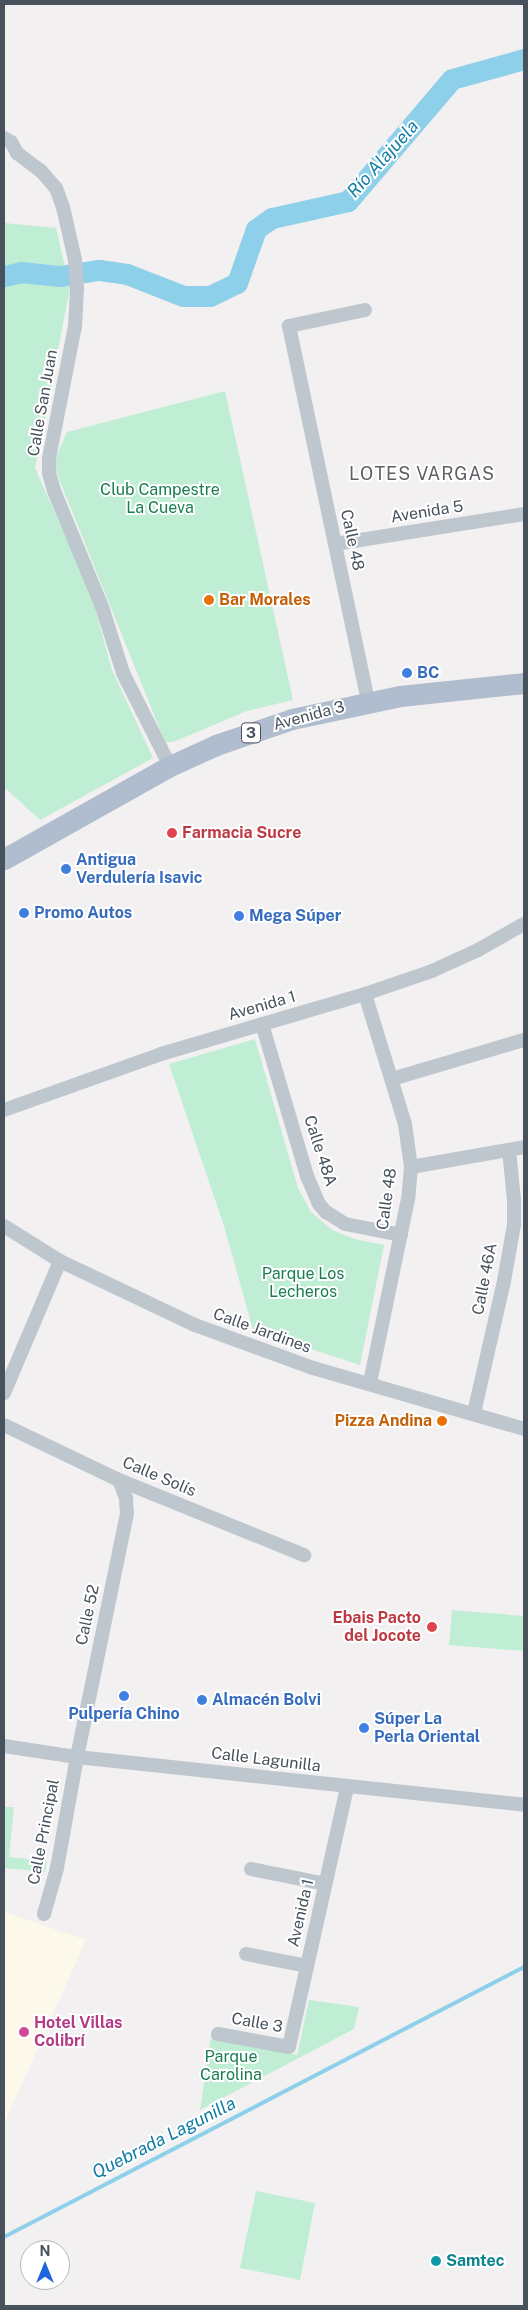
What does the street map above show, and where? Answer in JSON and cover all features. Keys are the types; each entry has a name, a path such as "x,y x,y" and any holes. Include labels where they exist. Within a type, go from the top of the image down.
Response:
{"main road":[{"name":"Avenida 3","path":"4,859 170,766 216,745 292,719 400,696 524,683"}],"street":[{"name":"Calle San Juan","path":"4,138 10,142 18,153 41,171 56,188 63,207 75,260 77,289 75,326 49,459 49,472 54,491 102,607 123,673 170,766"},
{"name":"Calle 48","path":"365,310 290,326 368,702"},
{"name":"Avenida 5","path":"335,544 524,514"},
{"name":"Avenida 1","path":"4,1110 116,1068 366,994 441,967 478,950 524,924"},
{"name":"Calle 48","path":"366,994 404,1124 411,1167 408,1199 370,1383"},
{"name":"Calle 48A","path":"262,1024 307,1176 319,1204 326,1212 345,1224 401,1235"},
{"path":"392,1079 524,1040"},
{"path":"411,1167 524,1147"},
{"name":"Calle 46A","path":"474,1413 504,1281 514,1225 514,1200 509,1150"},
{"name":"Calle Jardines","path":"4,1226 60,1260 195,1325 313,1368 524,1428"},
{"path":"4,1393 60,1260"},
{"name":"Calle Solís","path":"4,1425 119,1480 304,1554"},
{"name":"Calle 52","path":"77,1757 126,1514 126,1498 119,1480"},
{"name":"Calle Lagunilla","path":"4,1746 77,1757 524,1806"},
{"name":"Calle Principal","path":"44,1914 57,1868 77,1757"},
{"name":"Avenida 1","path":"289,2047 346,1787"},
{"path":"251,1869 326,1884"},
{"path":"246,1954 307,1966"},
{"name":"Calle 3","path":"218,2034 289,2047"}],"shaded area":[{"name":"Hotel Villas Colibrí","path":"4,1912 86,1940 4,2124"}],"green space":[{"path":"4,223 56,228 70,288 35,468 91,594 112,670 153,758 40,820 4,787"},
{"name":"Club Campestre La Cueva","path":"225,391 293,700 247,711 173,742 165,742 53,464 67,432"},
{"name":"Parque Los Lecheros","path":"255,1039 298,1188 311,1212 332,1230 355,1239 384,1245 360,1365 253,1330 224,1226 169,1064"},
{"path":"452,1610 524,1616 524,1651 449,1645"},
{"path":"4,1807 14,1807 9,1857 47,1861 45,1872 4,1868"},
{"name":"Parque Carolina","path":"309,2000 359,2007 354,2029 200,2110 211,2037 297,2055"},
{"path":"256,2191 315,2203 300,2280 240,2268"}],"waterway":[{"name":"Río Alajuela","path":"4,276 21,272 60,276 99,270 127,274 183,296 210,296 237,283 256,229 272,218 348,201 452,79 524,59"},
{"name":"Quebrada Lagunilla","path":"4,2237 524,1967"}],"place":[{"name":"Bar Morales","path":"209,600"},
{"name":"BC","path":"407,673"},
{"name":"Farmacia Sucre","path":"172,833"},
{"name":"Antigua Verdulería Isavic","path":"66,869"},
{"name":"Promo Autos","path":"24,913"},
{"name":"Mega Súper","path":"239,916"},
{"name":"Pizza Andina","path":"442,1421"},
{"name":"Ebais Pacto del Jocote","path":"432,1627"},
{"name":"Pulpería Chino","path":"124,1696"},
{"name":"Almacén Bolvi","path":"202,1700"},
{"name":"Súper La Perla Oriental","path":"364,1728"},
{"name":"Hotel Villas Colibrí","path":"24,2032"},
{"name":"Samtec","path":"436,2261"}],"district":[{"name":"LOTES VARGAS","path":"422,474"}]}
